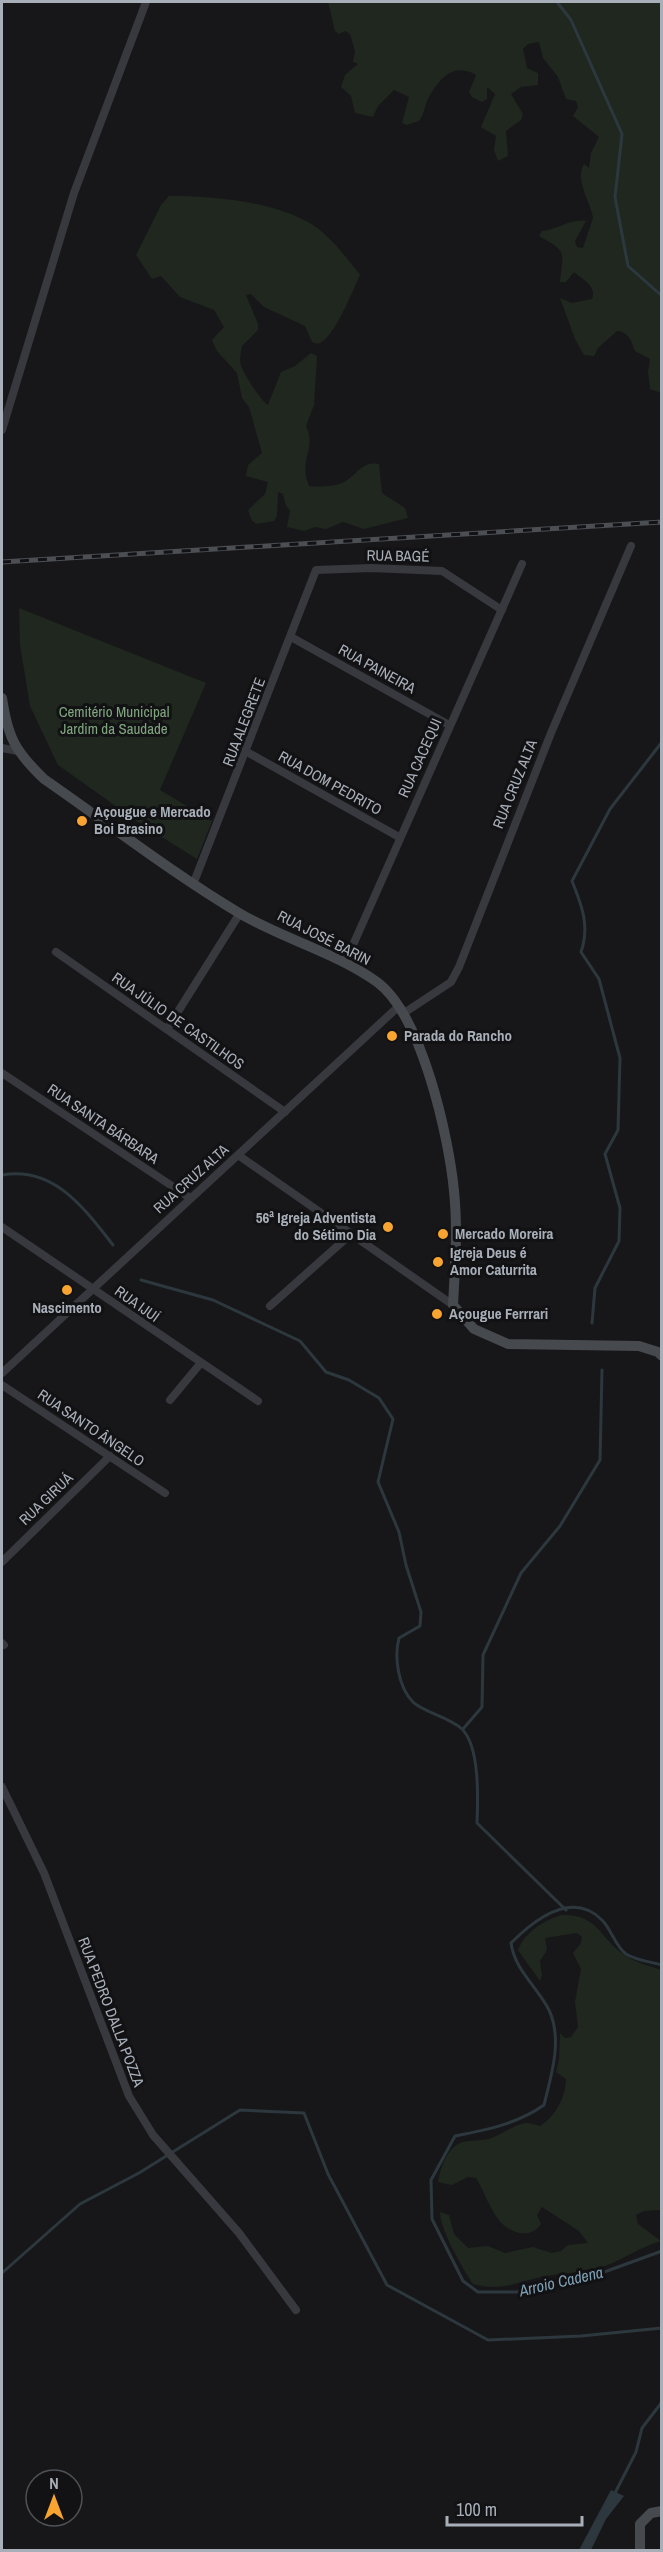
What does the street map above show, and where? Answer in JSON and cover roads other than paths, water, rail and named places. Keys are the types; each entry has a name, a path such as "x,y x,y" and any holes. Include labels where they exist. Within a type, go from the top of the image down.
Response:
{"main road":[{"name":"RUA JOSÉ BARIN","path":"2,698 9,735 18,751 44,779 240,913 345,963 379,983 401,1009 425,1062 438,1105 454,1190 456,1233 453,1305"},
{"path":"453,1305 474,1329 508,1344 639,1346 658,1352 662,1356"},
{"path":"641,2550 640,2524 651,2513 662,2511"}],"street":[{"path":"2,430 74,193 146,2"},
{"name":"RUA CRUZ ALTA","path":"2,1373 190,1198 401,1009 450,982 459,967 551,733 631,546"},
{"name":"RUA CACEQUI","path":"345,963 522,564"},
{"name":"RUA BAGÉ","path":"316,570 371,568 442,570 502,610"},
{"name":"RUA ALEGRETE","path":"194,882 247,752 316,570"},
{"name":"RUA PAINEIRA","path":"291,637 449,725"},
{"path":"2,748 18,751"},
{"name":"RUA DOM PEDRITO","path":"247,752 399,837"},
{"path":"167,1029 240,913"},
{"name":"RUA JÚLIO DE CASTILHOS","path":"56,952 285,1112"},
{"name":"RUA SANTA BÁRBARA","path":"2,1072 190,1198"},
{"path":"238,1155 453,1305"},
{"name":"RUA IJUÍ","path":"2,1227 200,1364 258,1401"},
{"path":"270,1306 351,1234"},
{"path":"170,1400 200,1364"},
{"name":"RUA SANTO ÂNGELO","path":"2,1384 165,1493"},
{"name":"RUA GIRUÁ","path":"2,1562 110,1456"},
{"name":"RUA PEDRO DALLA POZZA","path":"2,1787 44,1873 129,2096 153,2135 239,2233 296,2310"}],"waterway":[{"path":"557,2 571,20 622,134 615,197 628,266 662,296"},
{"path":"592,1323 595,1288 619,1241 620,1208 605,1154 618,1130 620,1058 599,979 581,952 585,925 582,908 572,881 610,809 662,742"},
{"path":"2,1175 21,1174 52,1183 79,1204 113,1245"},
{"path":"141,1280 213,1300 300,1341 326,1372 349,1380 379,1398 393,1419 378,1482 399,1532 406,1565 421,1612 420,1626 399,1638 398,1672 408,1696 417,1706 457,1725 468,1737 477,1774 477,1823 566,1910"},
{"path":"463,1729 482,1707 483,1655 521,1573 560,1526 600,1460 602,1370"},
{"name":"Arroio Cadena","path":"662,1965 626,1954 602,1920 590,1911 578,1908 566,1908 554,1912 520,1934 511,1943 513,1953 549,2010 555,2033 554,2058 544,2105 512,2122 455,2136 431,2180 432,2219 463,2281 478,2292 517,2292 607,2271 662,2251"},
{"path":"2,2273 80,2204 139,2173 240,2110 304,2113 328,2174 387,2285 488,2340 581,2336 662,2328"},
{"name":"Arroio Cadena","path":"615,2493 636,2452 642,2428 662,2402"}],"railway":[{"path":"2,562 662,522"}],"place":[{"name":"Açougue e Mercado Boi Brasino","path":"82,821"},
{"name":"Parada do Rancho","path":"392,1036"},
{"name":"56ª Igreja Adventista do Sétimo Dia","path":"388,1227"},
{"name":"Mercado Moreira","path":"443,1234"},
{"name":"Igreja Deus é Amor Caturrita","path":"438,1262"},
{"name":"Nascimento","path":"67,1290"},
{"name":"Açougue Ferrrari","path":"437,1314"}],"park label":[{"name":"Cemitério Municipal Jardim da Saudade","path":"114,720"}]}
